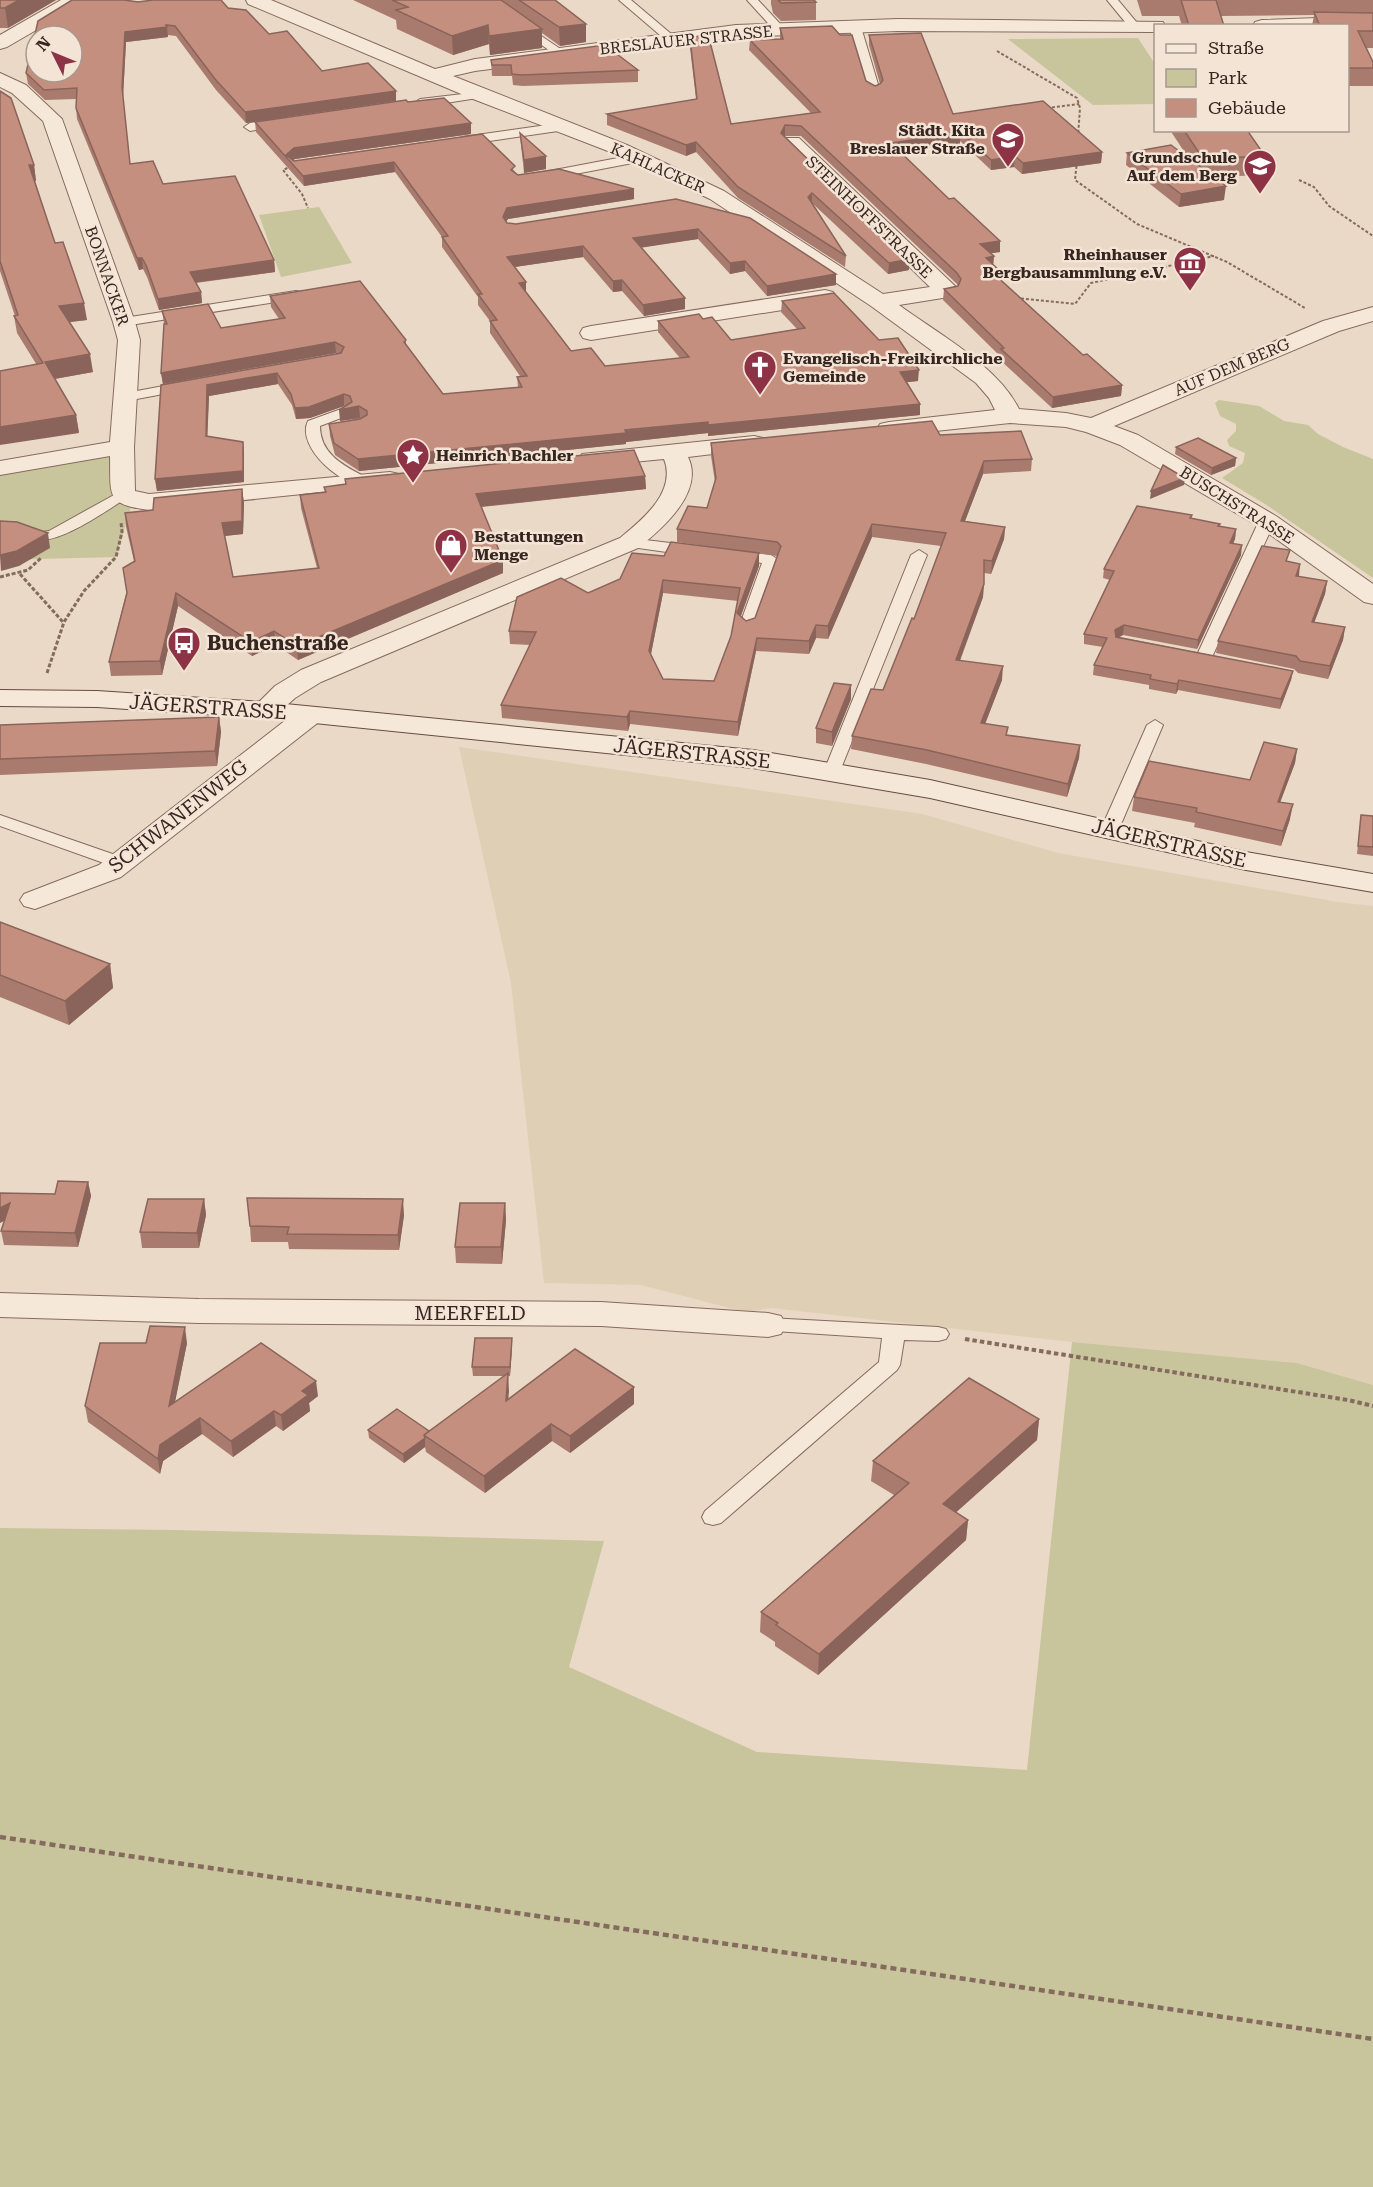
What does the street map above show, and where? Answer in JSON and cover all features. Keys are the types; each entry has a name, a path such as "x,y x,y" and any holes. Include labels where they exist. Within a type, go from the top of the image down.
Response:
{"street":[{"path":"0,43 74,0"},
{"name":"KAHLACKER","path":"255,0 561,128 639,158 717,195 871,296 984,378 1000,395 1010,416"},
{"path":"1269,20 1373,22"},
{"name":"BRESLAUER STRASSE","path":"435,75 475,65 736,32 974,24 1154,26"},
{"name":"BONNACKER","path":"0,79 19,89 52,119 124,322 129,340 122,447 128,497"},
{"name":"STEINHOFFSTRASSE","path":"792,142 947,291 871,296"},
{"path":"681,200 717,195"},
{"path":"591,333 871,296"},
{"name":"AUF DEM BERG","path":"1094,426 1331,326 1373,314"},
{"name":"BUSCHSTRASSE","path":"861,432 1010,416 1066,420 1094,426 1129,440 1267,521 1373,596"},
{"path":"565,461 778,440"},
{"path":"0,468 122,447"},
{"path":"265,710 285,692 311,676 629,543 649,528 678,486 680,466 672,451"},
{"path":"128,497 149,502 410,477"},
{"name":"JÄGERSTRASSE","path":"0,698 97,699 265,710 753,759 930,789 1246,861 1373,883"},
{"name":"SCHWANENWEG","path":"35,900 110,871 310,715"},
{"name":"MEERFELD","path":"0,1305 199,1311 601,1314 768,1325"}],"lane":[{"path":"624,0 672,40"},
{"path":"752,0 780,30"},
{"path":"1112,0 1134,26"},
{"path":"514,20 561,54"},
{"path":"855,27 874,91"},
{"path":"411,104 480,94"},
{"path":"250,127 296,120"},
{"path":"447,142 503,137 561,128"},
{"path":"530,178 639,158"},
{"path":"124,322 315,292"},
{"path":"126,397 203,383"},
{"path":"347,419 313,424 312,432 321,455 331,464 362,481"},
{"path":"41,536 53,535 128,497"},
{"path":"1225,662 1198,656 1267,521"},
{"path":"629,543 771,560 747,627"},
{"path":"832,771 919,555"},
{"path":"1110,829 1155,725"},
{"path":"0,820 121,862"},
{"name":"MEERFELD","path":"768,1325 938,1334"},
{"path":"713,1516 889,1365 894,1332"}],"path":[{"path":"974,24 983,40 1077,99 1079,104 1078,141"},
{"path":"1045,108 1079,104"},
{"path":"1078,154 1075,180 1111,207 1137,224 1215,256 1280,292 1331,326"},
{"path":"295,165 283,170 302,194 309,208"},
{"path":"1299,180 1314,188 1329,206 1373,236"},
{"path":"1005,297 1075,304 1091,283 1215,256"},
{"path":"39,699 64,622 84,591 116,557 122,532 121,520 128,497"},
{"path":"20,574 64,622"},
{"path":"938,1334 1348,1400 1373,1406"},
{"path":"0,1837 1373,2040"}],"shaded area":[{"path":"459,747 923,814 1058,853 1338,902 1373,906 1373,1385 1297,1363 1072,1342 772,1308 745,1312 641,1285 544,1283 511,983"}],"green space":[{"path":"1138,38 1154,62 1154,104 1093,105 1008,39"},
{"path":"319,207 352,263 281,277 259,215"},
{"path":"1219,400 1259,406 1284,421 1308,425 1318,434 1373,459 1373,578 1265,504 1222,478 1243,463 1245,453 1229,446 1227,440 1236,431 1236,424 1220,416 1215,403"},
{"path":"122,447 133,500 116,557 0,560 0,468"},
{"path":"1072,1342 1297,1363 1373,1385 1373,2187 0,2187 0,1528 604,1541 569,1667 757,1752 1027,1770"}],"building":[{"path":"0,0 19,0 5,8 0,8"},
{"path":"72,0 138,2 221,0 228,8 246,10 269,34 287,31 322,71 368,63 396,91 245,112 215,79 175,26 166,25 167,27 125,32 122,87 130,164 153,161 163,184 235,176 274,260 190,272 201,292 158,299 146,265 142,258 137,258 76,108 77,88 44,90 38,84 84,84 84,24 37,24 38,21"},
{"path":"392,0 501,0 542,29 489,36 488,25 452,36 396,10 408,7"},
{"path":"519,0 555,0 586,24 559,27"},
{"path":"778,0 814,0 816,2 781,3"},
{"path":"1181,0 1216,0 1223,24 1188,24"},
{"path":"1314,12 1373,13 1373,31 1358,31 1373,62 1373,68 1349,68 1349,24 1319,24"},
{"path":"832,26 840,35 852,35 866,81 875,86 883,80 869,35 921,33 953,114 1043,101 1102,152 1023,163 1015,156 991,160 958,129 960,133 891,143 949,199 954,198 1000,241 980,244 994,256 986,258 1001,272 993,273 1083,355 1087,354 1122,385 1053,397 1001,349 1004,348 944,289 958,286 961,279 957,273 801,126 785,125 781,133 910,259 889,263 812,193 808,197 846,256 738,187 696,142 686,145 607,114 697,99 690,38 708,34 731,124 820,112 750,40 783,39 780,28"},
{"path":"605,45 638,70 522,75 512,74 511,65 492,65 491,60"},
{"path":"0,91 11,98 34,165 29,165 55,243 63,242 84,303 59,306 90,354 45,362 76,415 0,427 0,371 43,363 14,316 18,315 0,261"},
{"path":"444,98 471,123 294,148 286,155 294,161 482,134 515,166 511,170 518,175 559,169 634,189 507,208 503,217 507,223 516,224 676,199 750,218 836,274 767,286 745,261 730,263 698,229 633,238 685,298 643,305 622,280 613,281 583,246 507,257 526,282 519,283 571,351 591,348 605,366 689,357 658,321 699,314 703,319 712,317 731,340 805,328 782,301 834,293 879,340 898,338 919,370 900,372 920,404 708,425 708,422 625,430 626,433 358,459 334,443 329,424 360,419 367,415 367,411 359,406 339,410 352,402 350,396 344,394 309,407 295,408 291,394 277,373 207,385 206,436 243,442 243,471 155,479 161,385 341,353 344,347 335,342 161,373 164,324 167,324 162,311 208,304 221,328 285,318 270,296 360,281 406,340 404,342 443,394 522,387 517,377 527,376 490,321 497,320 478,294 482,294 442,237 448,236 394,162 303,176 255,122 406,100 408,102"},
{"path":"1185,132 1248,132 1265,156 1203,159"},
{"path":"520,133 546,156 524,160"},
{"path":"1171,145 1226,186 1181,194 1127,153"},
{"path":"932,421 940,435 1021,431 1032,459 984,461 961,521 1005,527 992,561 984,560 984,584 956,660 1003,666 981,723 1008,727 1006,735 1080,745 1068,784 927,750 852,736 871,689 883,690 912,618 914,619 946,533 872,524 828,626 816,625 809,641 757,638 738,722 630,711 627,717 501,705 536,632 509,631 517,597 561,578 588,593 620,579 632,553 664,556 671,542 759,553 737,613 746,621 755,618 781,546 777,542 677,529 688,506 707,508 716,478 711,443","holes":["663,580 740,588 731,636 714,681 663,679 649,651"]},
{"path":"1198,438 1236,458 1212,468 1176,447"},
{"path":"634,450 645,476 476,494 503,560 297,646 274,631 251,642 176,593 160,661 109,662 127,593 123,568 135,561 125,513 153,510 154,498 242,489 242,521 222,523 233,577 319,568 300,495 326,492 324,487 346,484 345,479"},
{"path":"1163,465 1185,478 1151,491"},
{"path":"1137,506 1192,515 1190,518 1236,529 1230,543 1242,545 1198,640 1124,625 1115,630 1116,637 1293,671 1281,699 1179,680 1177,684 1150,679 1151,675 1094,665 1107,638 1084,634 1114,571 1104,569"},
{"path":"0,521 17,522 48,533 17,551 0,555"},
{"path":"1262,546 1290,550 1286,561 1300,564 1296,576 1327,581 1312,622 1345,627 1330,666 1300,661 1296,656 1218,641"},
{"path":"834,683 851,685 832,732 816,728"},
{"path":"219,717 215,751 0,759 0,725"},
{"path":"1264,742 1297,749 1278,802 1293,804 1283,831 1196,812 1197,808 1134,797 1149,761 1250,780"},
{"path":"1361,815 1373,816 1373,847 1358,846"},
{"path":"0,922 110,964 65,1001 0,975"},
{"path":"58,1181 88,1182 75,1233 1,1231 10,1203 0,1208 0,1193 55,1194"},
{"path":"247,1198 403,1199 398,1235 287,1234 289,1227 250,1226"},
{"path":"148,1199 204,1199 197,1233 140,1232"},
{"path":"460,1203 505,1203 501,1247 455,1247"},
{"path":"150,1326 185,1327 169,1406 261,1343 316,1381 302,1391 308,1395 281,1415 274,1411 231,1441 200,1418 160,1445 158,1459 85,1406 100,1343 146,1343"},
{"path":"475,1338 512,1338 510,1367 472,1367"},
{"path":"575,1349 634,1387 570,1436 551,1424 484,1476 424,1435 508,1373 506,1401"},
{"path":"969,1378 1039,1419 943,1504 968,1520 819,1654 761,1612 909,1483 873,1461"},
{"path":"397,1409 429,1431 424,1435 425,1438 403,1454 368,1430"}],"place":[{"name":"Städt. Kita Breslauer Straße","path":"1008,168"},
{"name":"Grundschule Auf dem Berg","path":"1260,195"},
{"name":"Rheinhauser Bergbausammlung e.V.","path":"1190,292"},
{"name":"Evangelisch-Freikirchliche Gemeinde","path":"760,396"},
{"name":"Heinrich Bachler","path":"413,484"},
{"name":"Bestattungen Menge","path":"451,574"},
{"name":"Buchenstraße","path":"184,672"}]}
